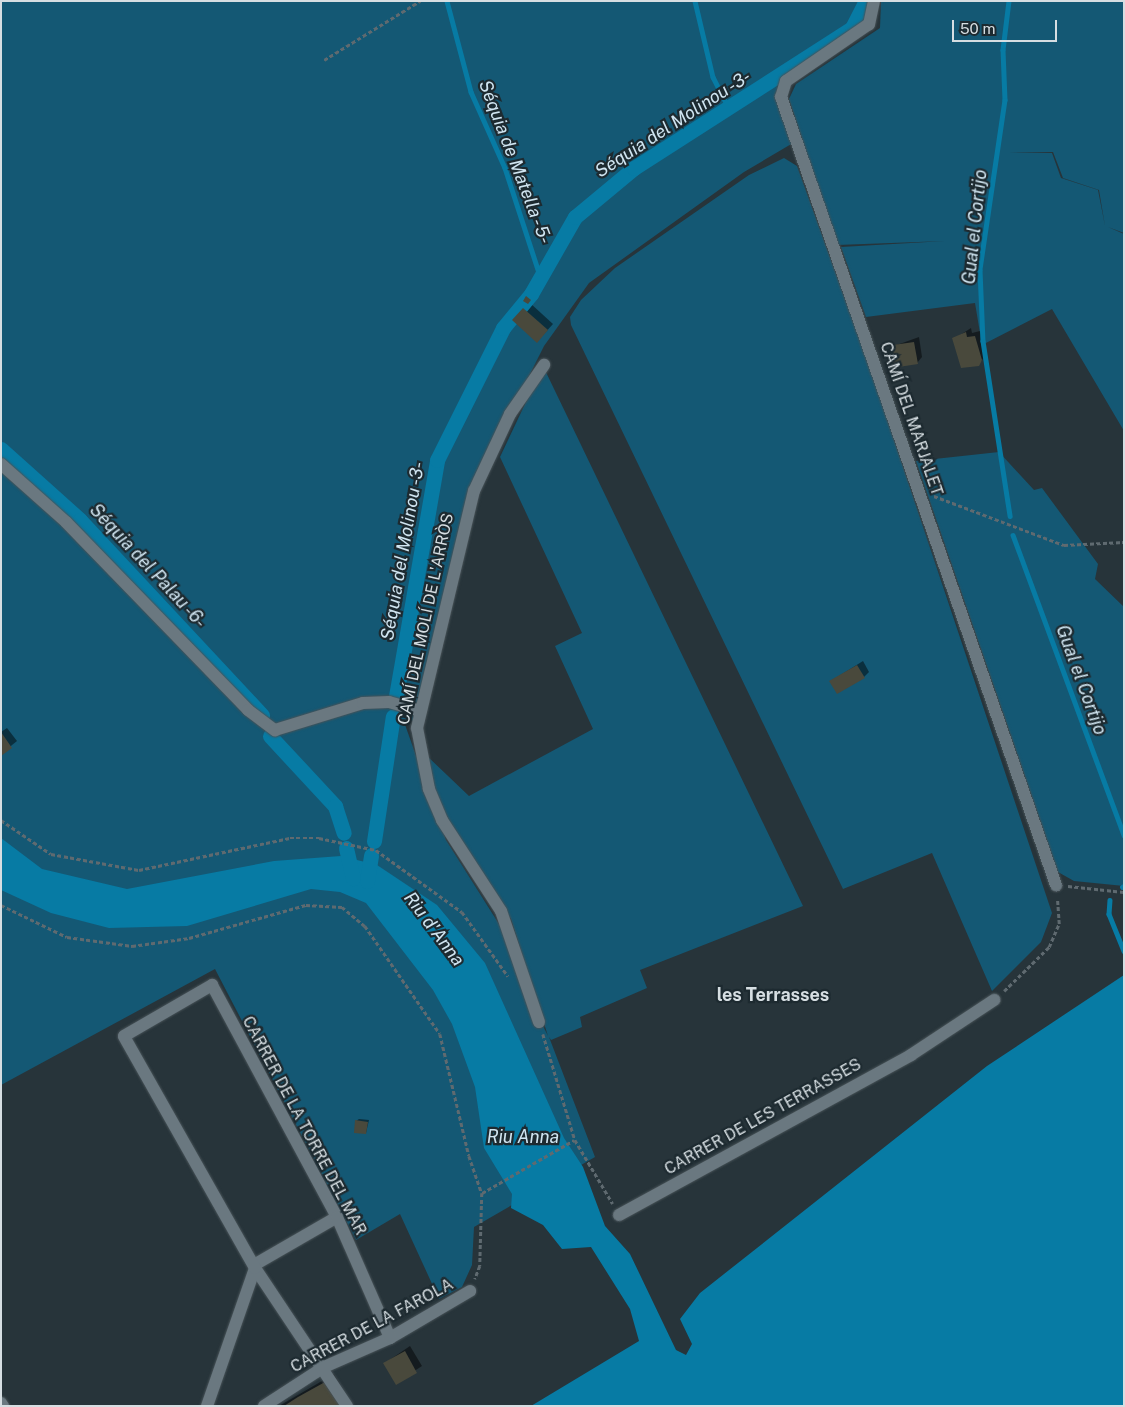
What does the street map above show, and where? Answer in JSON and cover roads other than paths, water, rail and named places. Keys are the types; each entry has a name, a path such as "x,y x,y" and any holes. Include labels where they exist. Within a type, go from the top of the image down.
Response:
{"street":[{"name":"CAMÍ DEL MARJALET","path":"874,1 869,24 786,82 781,96 1056,885"},
{"name":"CAMÍ DEL MOLÍ DE L'ARRÒS","path":"539,1022 501,911 442,820 428,789 417,735 421,711 474,491 510,414 544,365"},
{"path":"1,464 66,522 248,710 275,730 363,703 389,702 421,711"},
{"name":"CARRER DE LA TORRE DEL MAR","path":"254,1266 124,1036 212,985 337,1217 390,1338"},
{"name":"CARRER DE LES TERRASSES","path":"620,1215 910,1054 994,1000"},
{"path":"207,1406 254,1266 337,1217"},
{"path":"254,1266 324,1367 347,1406"},
{"name":"CARRER DE LA FAROLA","path":"264,1406 324,1367 390,1338 470,1291"}],"water":[{"path":"1,838 42,869 127,889 274,861 341,856 377,865 437,905 485,963 564,1138 583,1167 605,1226 630,1254 676,1350 686,1355 692,1344 680,1319 700,1293 987,1066 1124,975 1124,1406 531,1406 639,1341 630,1309 591,1247 562,1249 543,1225 511,1208 512,1194 484,1148 475,1087 452,1024 433,990 366,903 340,892 311,889 187,926 109,928 51,913 1,890"}],"waterway":[{"name":"Séquia de Matella - 5-","path":"447,1 471,92 505,168 540,276"},
{"path":"695,1 713,77 729,109"},
{"name":"Séquia del Molinou -3-","path":"396,696 437,460 503,328 531,294 575,217 634,168 852,28 866,1"},
{"name":"Gual el Cortijo","path":"1009,1 1003,50 1005,100 980,270 983,341 1010,516"},
{"name":"Séquia del Palau -6-","path":"1,449 80,520 262,715"},
{"name":"Gual el Cortijo","path":"1013,535 1124,835"},
{"name":"Séquia del Molinou -3-","path":"374,841 393,716"},
{"name":"Séquia del Palau -6-","path":"270,736 335,806 344,833"},
{"name":"Séquia del Palau -6-","path":"346,848 353,878"},
{"name":"Séquia del Molinou -3-","path":"367,881 371,855"},
{"path":"1110,900 1109,914 1124,951"}],"district":[{"name":"les Terrasses","path":"773,995"}],"water label":[{"name":"Riu d'Anna","path":"434,929"},
{"name":"Riu Anna","path":"523,1137"}]}
